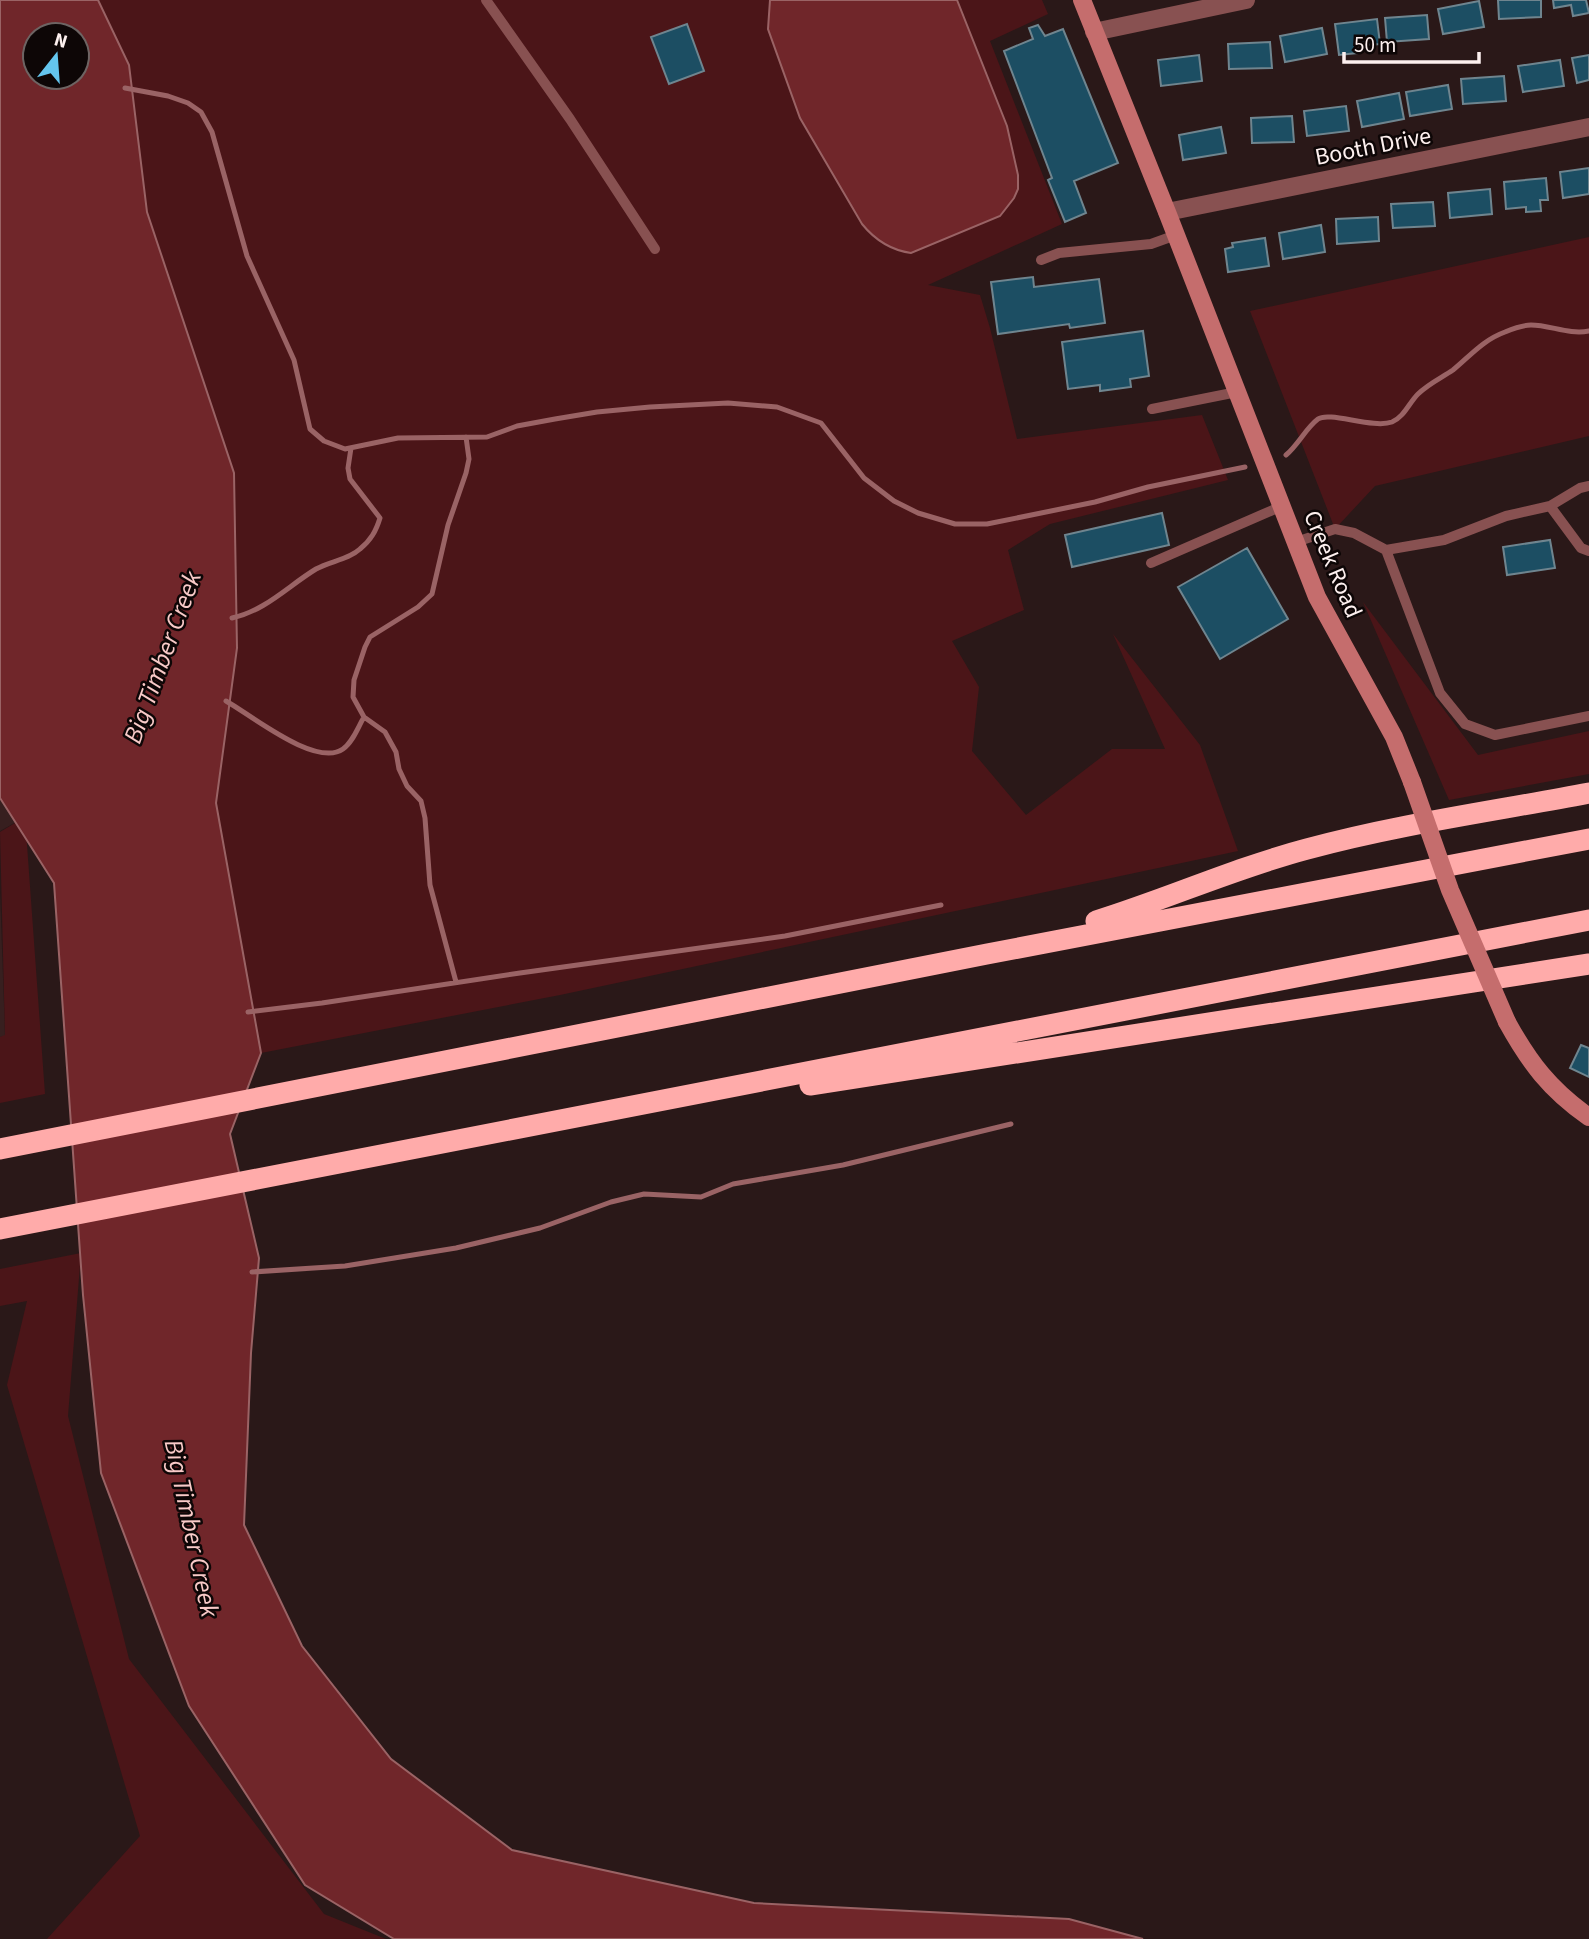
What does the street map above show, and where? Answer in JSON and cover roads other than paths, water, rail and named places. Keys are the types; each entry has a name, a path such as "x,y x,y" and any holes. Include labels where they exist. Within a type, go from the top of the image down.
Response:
{"highway":[{"path":"987,954 1139,908 1263,862 1309,848 1589,793"},
{"path":"7,1147 987,954 1589,839"},
{"path":"0,1229 1589,920"},
{"path":"489,1134 1589,964"}],"street":[{"name":"Creek Road","path":"1082,0 1317,597 1394,737 1450,890 1507,1022 1540,1075 1567,1101 1589,1117"},
{"path":"1094,33 1246,0"},
{"name":"Booth Drive","path":"1167,212 1589,127"}],"lane":[{"path":"485,0 570,119 655,249"},
{"path":"1041,260 1059,253 1151,244 1176,235"},
{"path":"1152,409 1237,392"},
{"path":"1296,542 1335,529 1354,533 1387,550 1444,540 1506,516 1550,506 1580,488 1589,486"},
{"path":"1151,563 1282,506"},
{"path":"1550,506 1581,548 1589,551"},
{"path":"1387,550 1440,693 1465,724 1495,735 1589,716"}],"water":[{"name":"Big Timber Creek","path":"0,0 98,0 129,65 147,212 234,473 237,648 216,803 261,1053 230,1134 259,1258 251,1353 244,1525 302,1646 391,1759 512,1850 754,1903 1069,1919 1143,1939 394,1939 305,1885 189,1706 101,1473 83,1295 54,883 0,798"},
{"path":"770,0 957,0 1007,126 1018,175 1018,189 1000,216 911,253 890,247 872,235 862,224 800,118 768,29"}],"waterway":[{"path":"125,88 168,96 188,103 201,112 212,132 247,256 294,360 310,429 324,441 345,449 398,438 487,437 517,426 597,412 728,403 777,407 821,423 864,478 894,501 918,513 955,524 987,524 1245,467"},
{"path":"1286,455 1314,423 1324,417 1384,424 1396,420 1422,390 1453,370 1497,335 1531,325 1574,332 1589,331"},
{"path":"456,982 430,885 425,818 421,801 407,786 399,769 396,752 385,732 364,717 353,697 354,680 370,637 418,607 432,594 448,525 466,473 469,459 466,437"},
{"path":"232,618 266,604 316,569 355,553 370,539 380,518 350,479 348,468 351,448"},
{"path":"226,701 301,746 331,753 347,746 364,717"},
{"path":"248,1012 785,936 941,905"},
{"path":"252,1272 345,1266 456,1248 540,1228 611,1202 644,1194 701,1197 733,1184 843,1165 1011,1124"}]}
